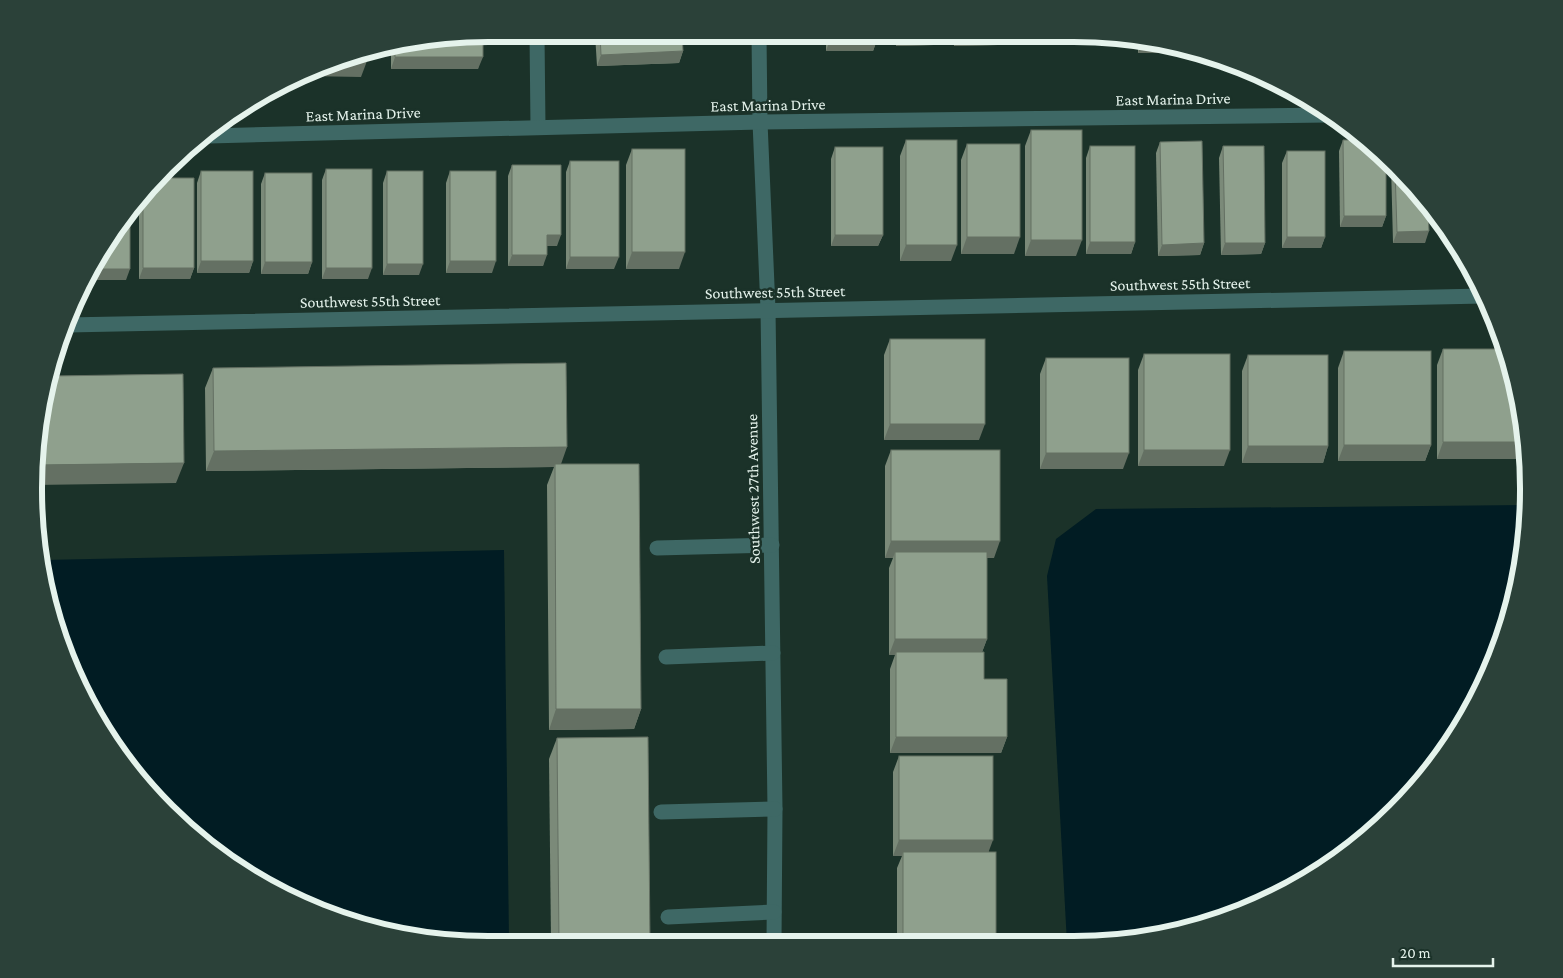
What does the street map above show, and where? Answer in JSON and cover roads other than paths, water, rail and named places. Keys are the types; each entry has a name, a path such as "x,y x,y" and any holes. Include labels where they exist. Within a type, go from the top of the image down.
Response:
{"street":[{"path":"537,42 538,127"},
{"name":"Southwest 27th Avenue","path":"759,42 760,122 768,309 772,545 775,809 774,936"},
{"name":"East Marina Drive","path":"216,136 760,122 1318,115"},
{"name":"Southwest 55th Street","path":"73,325 768,309 1476,296"},
{"path":"657,548 772,545"},
{"path":"666,657 773,653"},
{"path":"661,812 775,809"},
{"path":"668,917 774,912"}],"water":[{"path":"1520,505 1520,518 1512,576 1497,633 1487,660 1461,712 1445,737 1428,761 1390,805 1346,843 1322,860 1297,876 1245,902 1218,912 1161,927 1103,935 1067,936 1047,576 1056,539 1096,509"},
{"path":"504,550 509,936 460,935 431,932 402,927 345,912 318,902 266,876 217,843 173,805 153,783 135,761 102,712 76,660 66,633 48,560"}]}
